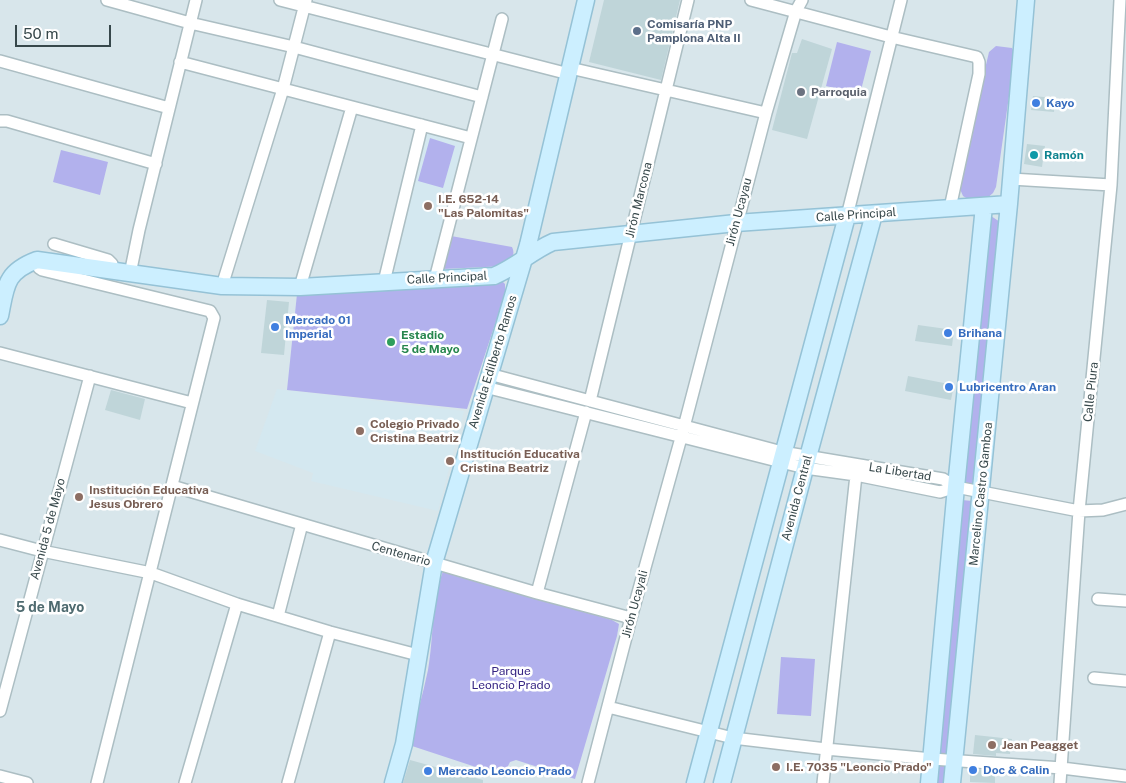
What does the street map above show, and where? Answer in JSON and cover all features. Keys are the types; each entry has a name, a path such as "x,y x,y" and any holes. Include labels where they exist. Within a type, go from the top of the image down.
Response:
{"main road":[{"name":"Avenida Edilberto Ramos","path":"393,783 404,744 434,563 524,260 586,0"},
{"name":"Marcelino Castro Gamboa","path":"952,783 982,492 1026,0"},
{"name":"Calle Principal","path":"37,260 222,286 300,287 494,276 509,270 538,249 553,242 736,223 1009,204"},
{"name":"Marcelino Castro Gamboa","path":"929,783 984,206"},
{"name":"Avenida Central","path":"722,783 874,214"},
{"name":"Avenida Central","path":"695,783 847,216"},
{"path":"0,316 3,280 23,265 37,260"}],"street":[{"path":"107,0 482,97"},
{"path":"130,274 196,0"},
{"path":"280,0 305,3 493,54 766,112"},
{"name":"Jirón Marcona","path":"590,401 688,0"},
{"path":"751,0 891,38 978,57 979,74 950,208"},
{"name":"Jirón Ucayau","path":"683,431 766,112 796,11 802,0"},
{"path":"847,216 901,0"},
{"name":"Calle Piura","path":"1060,783 1079,511 1112,185 1120,0"},
{"path":"222,286 283,89 305,3"},
{"path":"435,279 502,19"},
{"path":"0,61 169,108"},
{"path":"180,62 471,138"},
{"path":"300,287 352,107"},
{"path":"0,121 7,121 156,164"},
{"path":"384,282 422,125"},
{"path":"1011,179 1112,185"},
{"path":"54,244 108,260 112,264 112,271"},
{"path":"37,260 39,268 42,270 210,311 214,318 97,783"},
{"path":"0,353 192,403"},
{"name":"Avenida 5 de Mayo","path":"0,711 90,376"},
{"name":"La Libertad","path":"487,381 590,401 683,431 856,475 940,492 956,487"},
{"name":"La Libertad","path":"487,381 586,412 683,431"},
{"path":"537,593 586,412"},
{"name":"Jirón Ucayali","path":"588,783 683,431"},
{"name":"La Libertad","path":"806,463 943,479 956,487"},
{"path":"823,783 856,475"},
{"name":"Centenario","path":"172,486 537,593 631,618"},
{"path":"956,487 1079,511 1103,510 1126,504"},
{"path":"278,616 302,524"},
{"path":"0,540 42,551 151,573 237,604 330,632 418,655"},
{"path":"1098,599 1126,601"},
{"path":"185,783 237,604"},
{"path":"288,783 330,632"},
{"path":"1094,678 1126,681"},
{"path":"608,707 734,738 932,759 1062,768 1118,778"},
{"path":"0,776 27,783"}],"shaded area":[{"path":"0,0 1126,0 1126,783 0,783"},
{"name":"I.E. 652-14 \"Las Palomitas\"","path":"426,131 466,140 432,272 390,274"},
{"name":"Colegio Privado Cristina Beatriz","path":"277,389 464,411 438,511 311,481 313,473 255,451"},
{"name":"I.E. 7035 \"Leoncio Prado\"","path":"736,739 826,752 823,783 724,783"}],"green space":[{"path":"837,42 871,51 860,94 826,86"},
{"path":"996,46 1012,48 1015,54 996,187 993,193 986,199 968,199 963,196 957,182 962,168 989,52"},
{"path":"430,138 455,146 443,188 418,181"},
{"path":"61,150 108,162 100,195 53,182"},
{"path":"991,216 1000,222 975,487 964,485"},
{"path":"451,236 512,247 513,255 506,266 443,269"},
{"name":"Estadio 5 de Mayo","path":"501,280 505,284 505,294 467,409 287,390 297,294"},
{"path":"962,500 972,501 952,755 938,756"},
{"name":"Parque Leoncio Prado","path":"443,571 612,620 619,624 575,779 516,760 510,762 501,773 494,773 409,745 428,670 436,596"},
{"path":"781,657 815,659 811,716 777,714"},
{"path":"939,763 948,765 949,783 934,783"}],"building":[{"name":"Comisaría PNP Pamplona Alta II","path":"604,0 680,0 661,80 589,62"},
{"name":"Parroquia","path":"802,39 832,49 807,139 772,130 792,53 797,53"},
{"path":"1033,96 1055,98 1054,112 1031,110"},
{"name":"Ramón","path":"1027,144 1045,146 1042,167 1024,164"},
{"name":"Mercado 01 Imperial","path":"267,300 289,302 284,355 261,353"},
{"path":"918,325 954,330 952,346 915,341"},
{"path":"908,376 954,385 951,400 905,391"},
{"path":"111,390 145,399 140,420 105,410"},
{"name":"Jean Peagget","path":"975,735 1012,739 1010,754 996,753 996,756 973,754"},
{"name":"Mercado Leoncio Prado","path":"410,760 483,780 483,783 403,783"},
{"path":"970,769 995,771 995,783 970,782"}],"place":[{"name":"Comisaría PNP Pamplona Alta II","path":"637,31"},
{"name":"Parroquia","path":"801,92"},
{"name":"Kayo","path":"1036,103"},
{"name":"Ramón","path":"1034,155"},
{"name":"I.E. 652-14 \"Las Palomitas\"","path":"428,206"},
{"name":"Mercado 01 Imperial","path":"275,327"},
{"name":"Brihana","path":"948,333"},
{"name":"Estadio 5 de Mayo","path":"391,342"},
{"name":"Lubricentro Aran","path":"949,387"},
{"name":"Colegio Privado Cristina Beatriz","path":"360,431"},
{"name":"Institución Educativa Cristina Beatriz","path":"450,461"},
{"name":"Institución Educativa Jesus Obrero","path":"79,497"},
{"name":"Jean Peagget","path":"992,745"},
{"name":"I.E. 7035 \"Leoncio Prado\"","path":"776,767"},
{"name":"Doc & Calin","path":"973,770"},
{"name":"Mercado Leoncio Prado","path":"428,771"}],"district":[{"name":"5 de Mayo","path":"50,608"}]}
